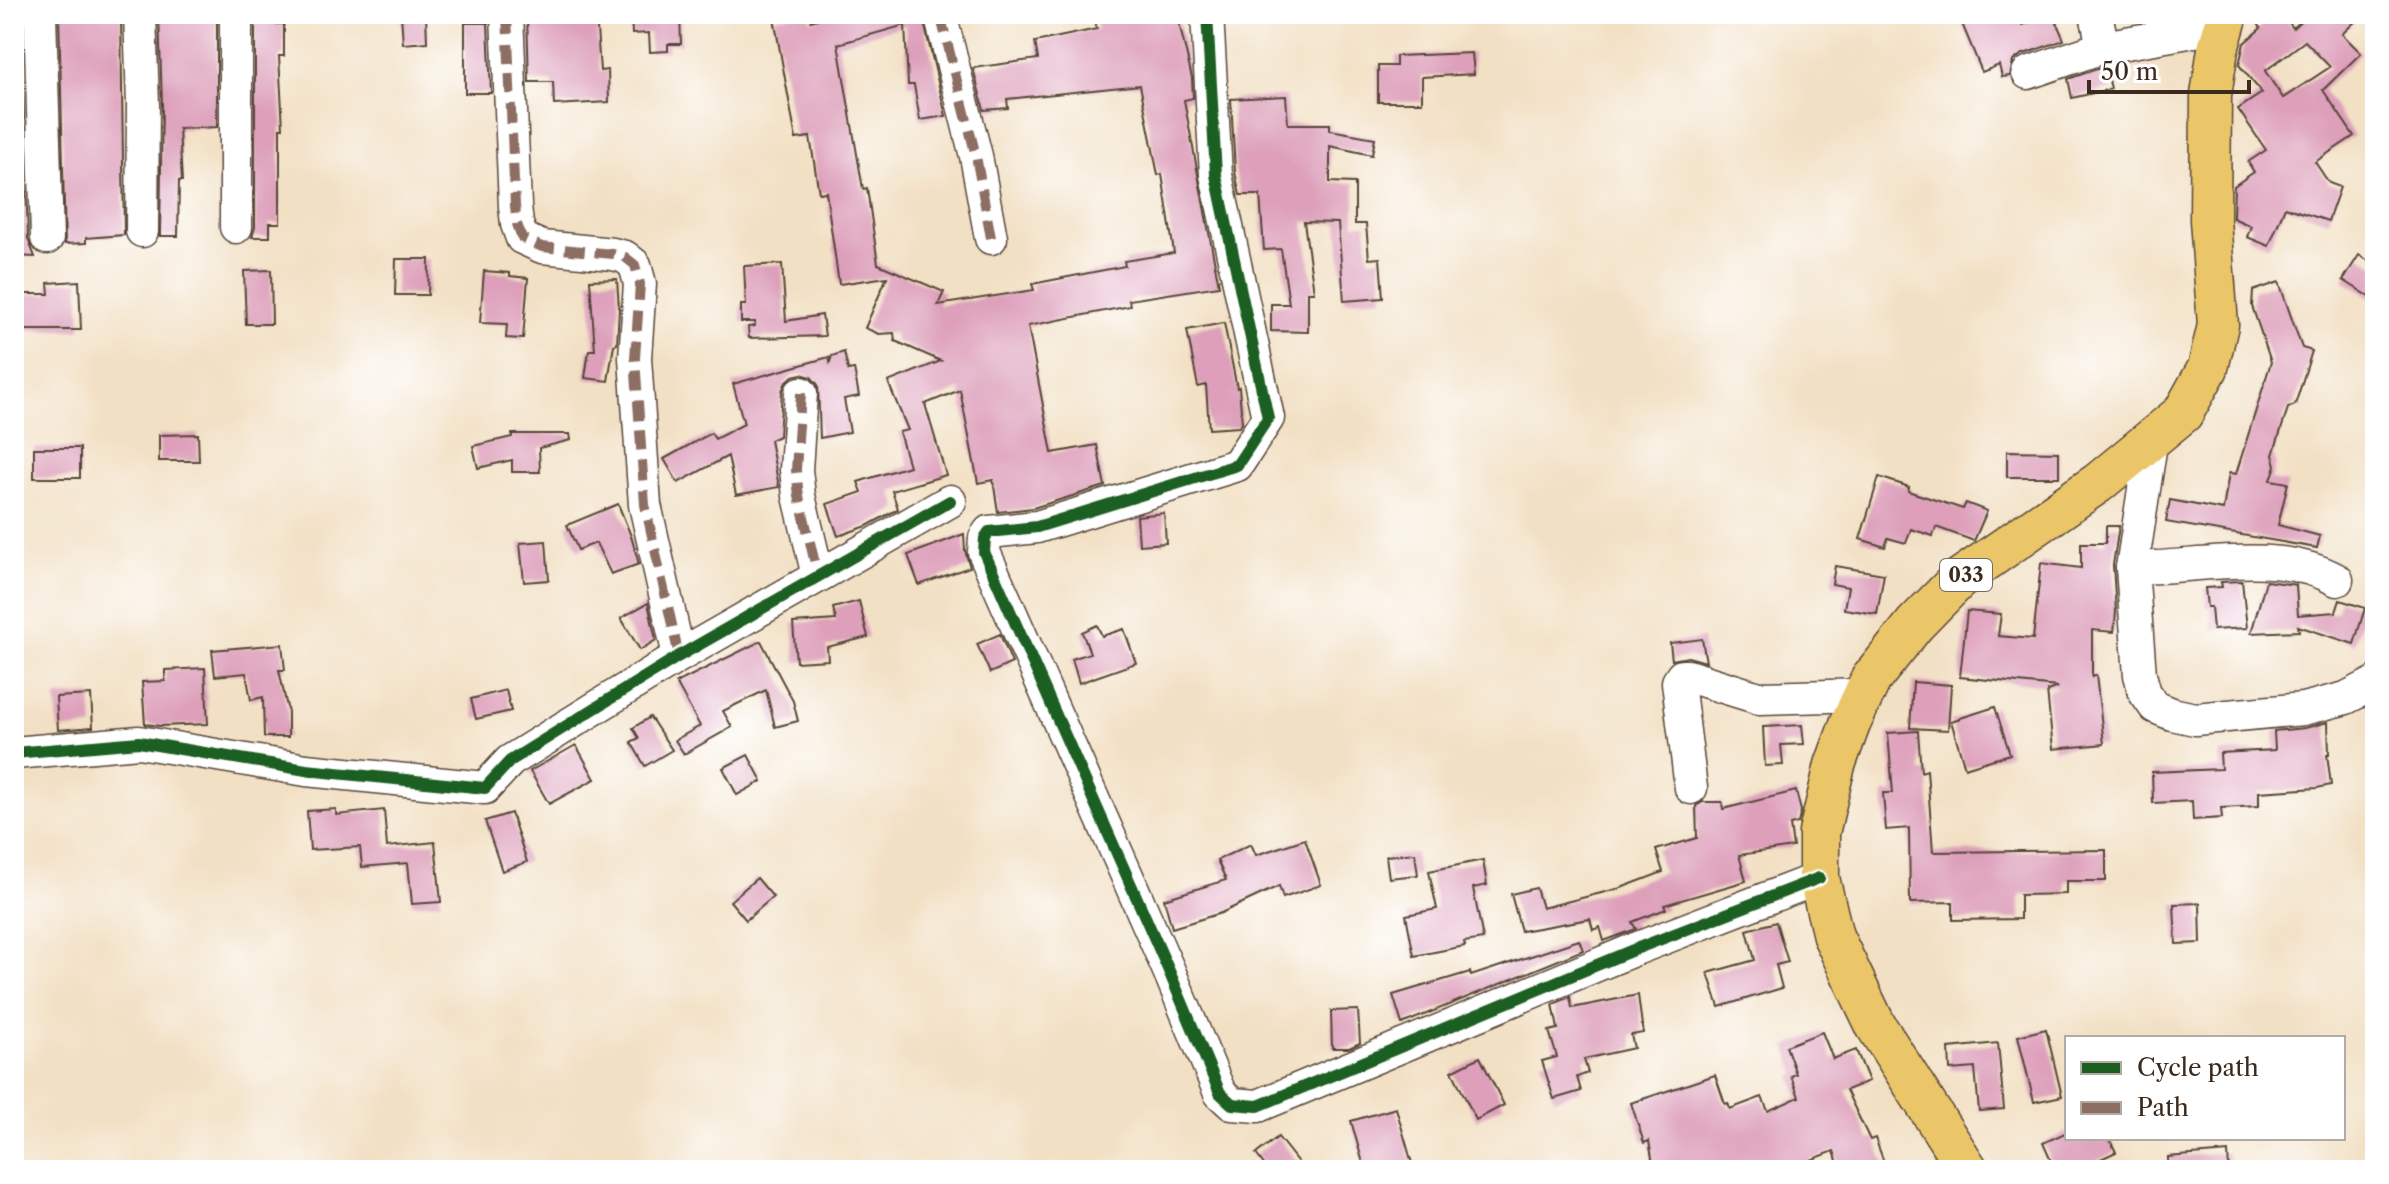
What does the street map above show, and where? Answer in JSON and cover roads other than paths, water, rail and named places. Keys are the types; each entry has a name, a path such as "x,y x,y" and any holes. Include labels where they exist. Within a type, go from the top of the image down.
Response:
{"main road":[{"name":"033","path":"1968,1170 1876,1026 1833,936 1819,878 1819,833 1835,765 1871,679 1915,624 1958,580 2098,483 2183,413 2208,368 2218,325 2210,220 2211,95 2225,20"}],"street":[{"path":"40,14 47,238"},
{"path":"140,14 142,231"},
{"path":"236,14 236,227"},
{"path":"507,14 515,206 522,238 542,247 613,254 625,257 635,265 640,284 635,358 645,505 679,656"},
{"path":"940,14 976,156 991,238"},
{"path":"1207,14 1216,175 1268,418 1237,465 1037,527 989,532 984,552 1220,1093 1232,1104 1258,1106 1633,950 1819,878"},
{"path":"2096,14 2103,47"},
{"path":"2028,73 2103,47 2225,20"},
{"path":"801,393 796,470 818,576"},
{"path":"2152,437 2132,568 2140,675 2145,693 2155,707 2195,719 2303,709 2346,698 2375,683"},
{"path":"14,753 139,742 306,770 485,788 510,761 679,656 950,501"},
{"path":"2132,568 2282,563 2319,570 2337,580"},
{"path":"1691,788 1678,682 1682,676 1759,698 1864,695"}]}
